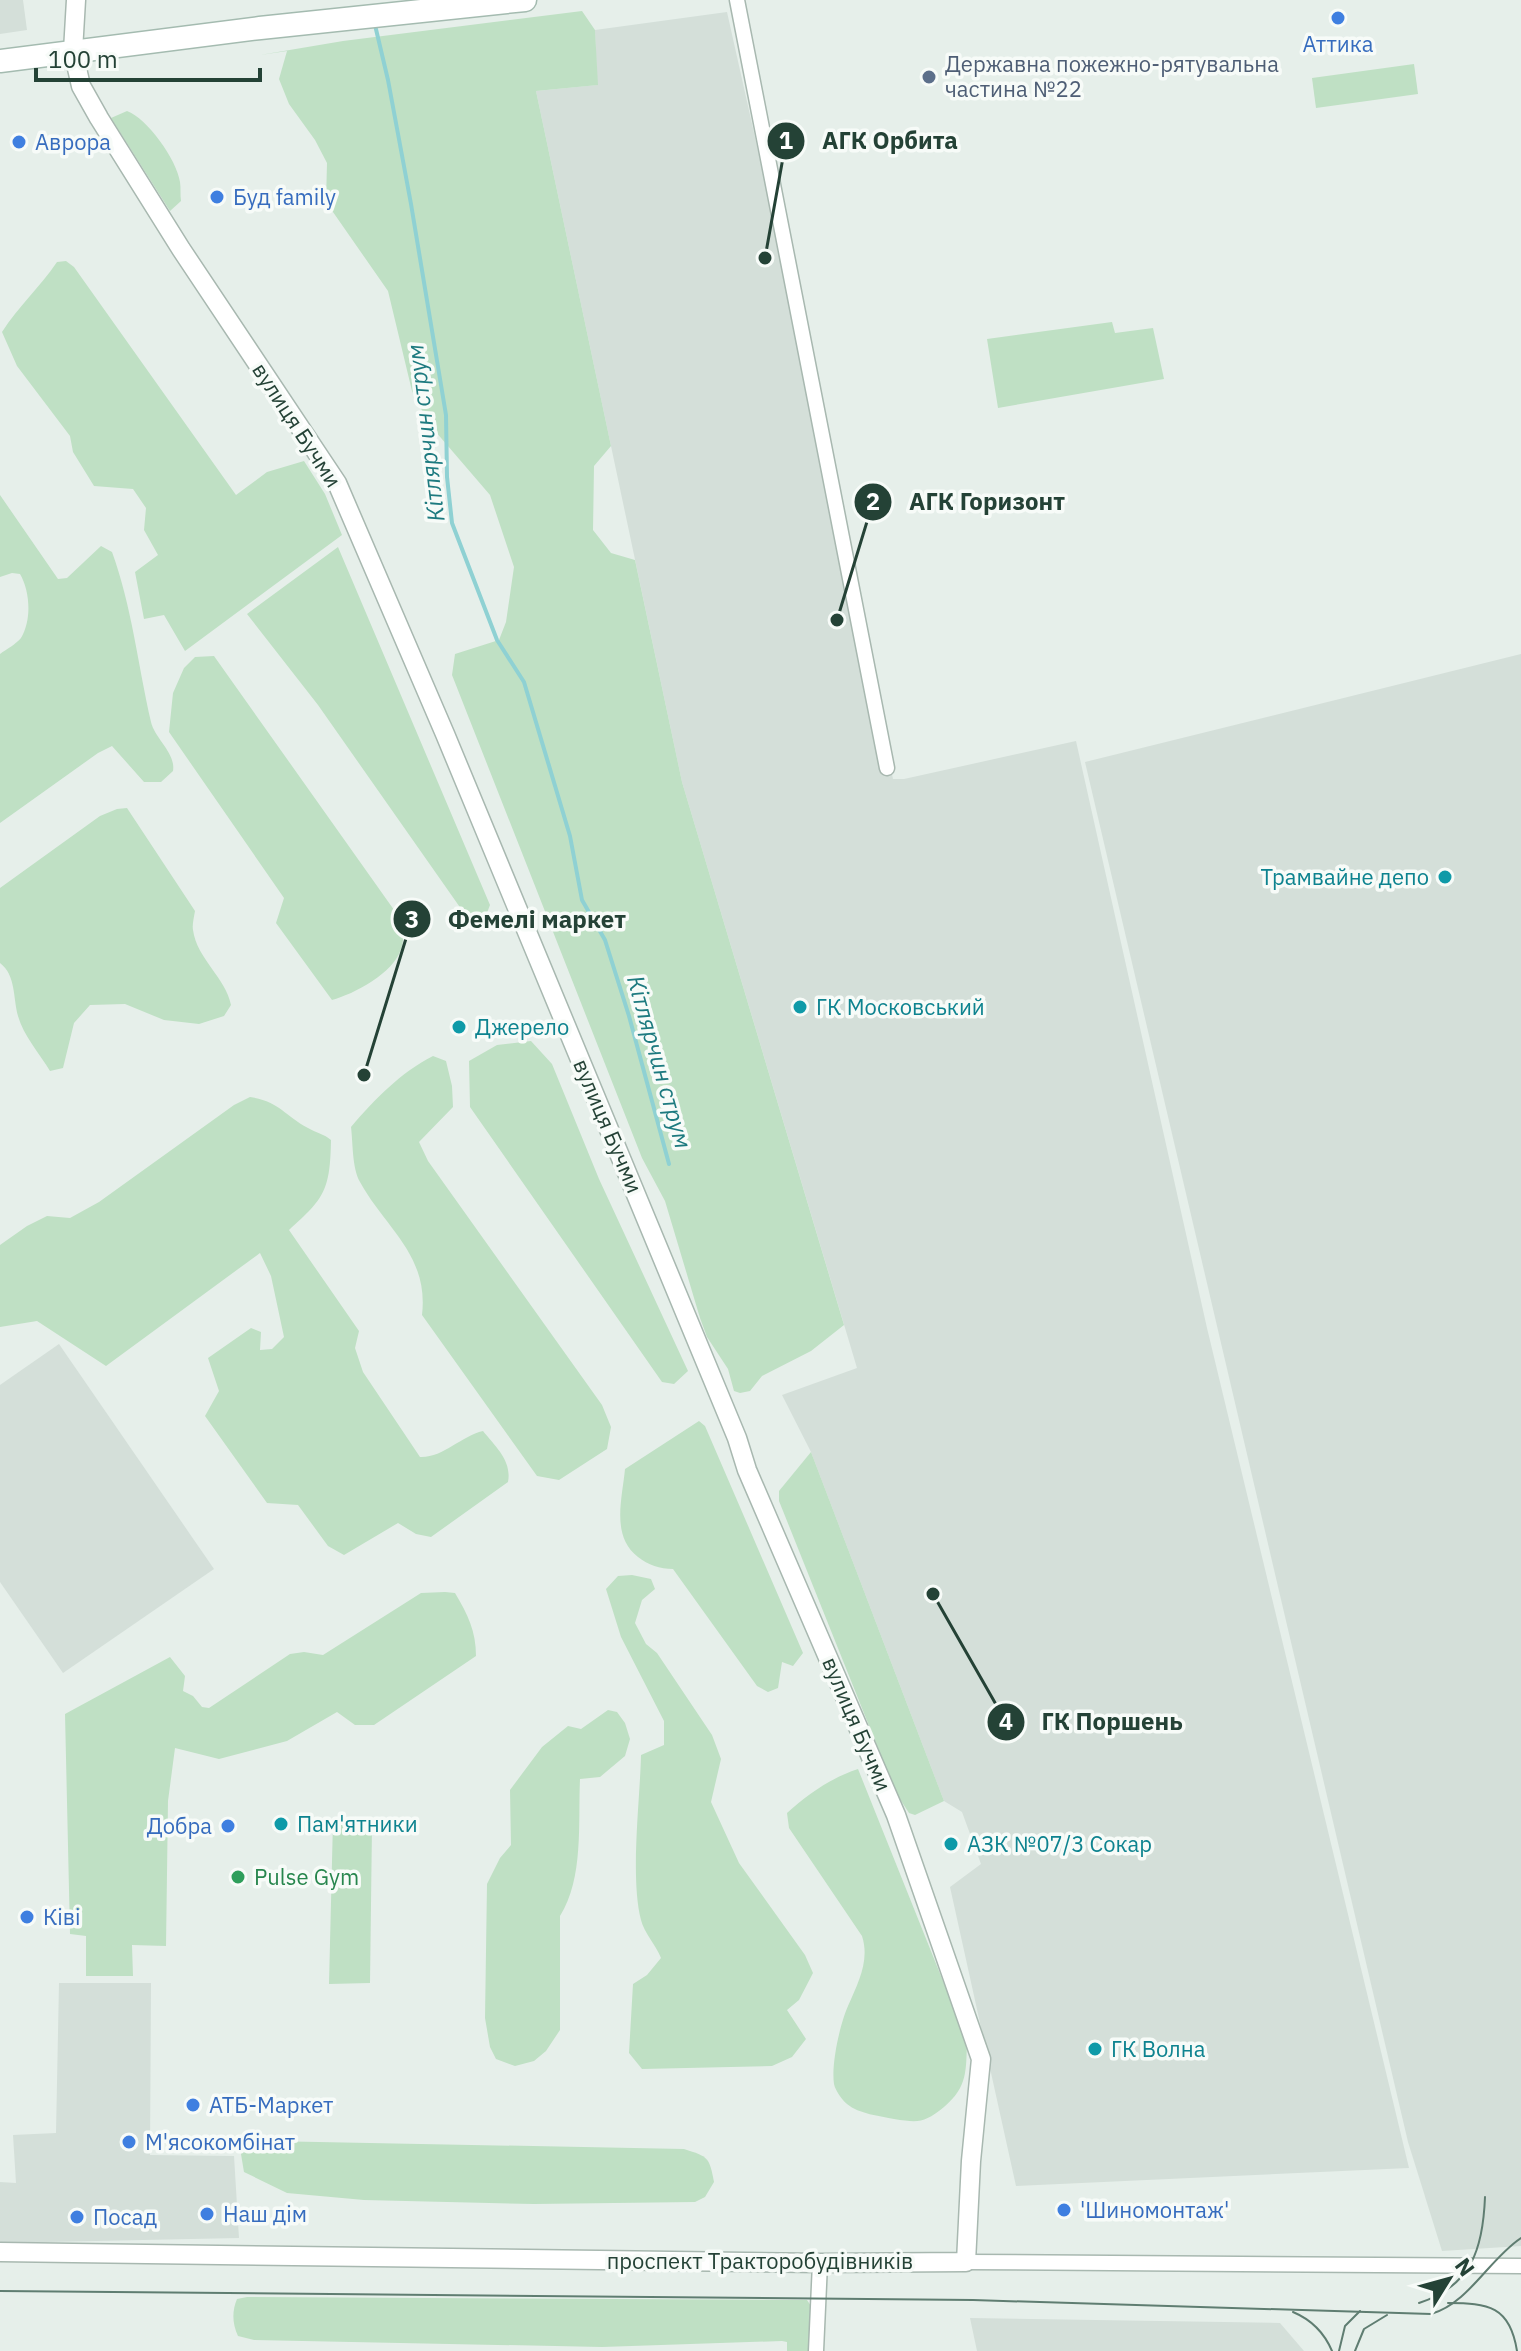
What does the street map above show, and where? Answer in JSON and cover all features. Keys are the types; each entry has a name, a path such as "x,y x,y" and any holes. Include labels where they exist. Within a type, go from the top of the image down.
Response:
{"main road":[{"path":"0,61 260,28 525,0"}],"street":[{"name":"вулиця Бучми","path":"76,0 73,51 81,86 181,249 337,483 481,821 737,1438 747,1470 896,1815 981,2059 971,2161 966,2262"},
{"path":"737,0 887,768"},
{"name":"проспект Тракторобудівників","path":"0,2252 820,2263 1521,2266"},
{"path":"816,2351 820,2263"}],"shaded area":[{"path":"0,0 23,0 27,30 0,34"},
{"path":"727,12 827,459 893,779 1076,741 1207,1328 1409,2168 1016,2186 950,1887 981,1864 962,1812 944,1801 811,1452 782,1395 857,1368 682,782 536,91 597,85 595,30"},
{"path":"1521,654 1521,2246 1442,2251 1408,2142 1085,762"},
{"path":"59,1344 214,1569 63,1673 0,1582 0,1385"},
{"path":"59,1983 151,1983 150,2155 234,2156 239,2238 0,2243 0,2182 16,2183 13,2135 56,2133"},
{"path":"970,2318 1280,2323 1304,2351 977,2351"}],"green space":[{"path":"582,11 595,30 598,85 536,91 611,446 594,466 593,530 611,553 635,560 682,782 844,1325 811,1351 762,1376 750,1391 740,1393 734,1391 728,1369 707,1337 665,1201 642,1158 452,675 455,654 499,640 506,622 514,567 490,495 429,424 412,391 388,291 326,202 327,163 289,104 279,79 287,51 260,55 343,41"},
{"path":"1414,64 1418,94 1316,108 1312,78"},
{"path":"127,111 152,131 178,173 181,201 170,211 111,118"},
{"path":"66,261 74,267 236,495 267,472 304,461 325,494 342,535 185,651 164,615 144,619 135,572 158,555 144,530 146,508 133,489 94,486 73,452 70,436 17,366 2,332 57,262"},
{"path":"1112,322 1115,333 1153,328 1164,379 998,408 987,339"},
{"path":"0,495 58,579 67,578 101,546 112,552 130,615 151,722 173,764 173,771 161,782 144,782 112,746 0,823 0,654 21,638 27,623 28,606 20,574 0,577"},
{"path":"338,547 490,905 485,918 471,923 318,705 247,614"},
{"path":"214,656 404,924 402,946 397,958 362,988 341,997 332,1000 276,923 284,898 169,732 173,693 184,668 195,657"},
{"path":"127,808 195,911 193,928 196,940 224,986 231,1005 224,1016 199,1024 164,1020 125,1004 90,1005 74,1023 63,1068 50,1071 20,1023 9,974 0,963 0,888 100,816"},
{"path":"531,1041 552,1064 599,1179 688,1371 674,1384 662,1382 470,1107 469,1061 497,1045"},
{"path":"433,1056 446,1061 453,1107 419,1142 428,1161 602,1405 611,1427 607,1449 559,1480 537,1476 422,1315 419,1276 412,1259 357,1176 351,1127 389,1087"},
{"path":"250,1097 275,1105 331,1140 329,1171 323,1192 289,1230 359,1331 355,1348 363,1372 420,1457 444,1451 483,1431 508,1467 508,1482 431,1537 416,1534 398,1523 344,1555 328,1546 298,1505 267,1503 205,1416 219,1391 208,1358 251,1328 261,1332 260,1350 272,1349 284,1337 271,1276 260,1253 106,1366 37,1321 0,1327 0,1245 47,1216 70,1218 99,1202 234,1105"},
{"path":"699,1421 705,1426 803,1653 793,1666 782,1662 778,1688 768,1692 757,1686 673,1569 654,1566 638,1557 624,1539 621,1528 625,1469"},
{"path":"811,1452 944,1801 915,1815 909,1813 896,1793 779,1501 779,1491"},
{"path":"618,1576 651,1579 655,1589 642,1600 635,1623 646,1644 657,1653 712,1735 721,1759 711,1802 739,1863 805,1955 813,1973 799,2000 787,2010 806,2039 792,2057 772,2066 642,2069 629,2053 633,1984 647,1975 661,1958 643,1925 636,1883 641,1755 664,1745 664,1721 621,1637 606,1589"},
{"path":"421,1593 455,1593 467,1616 475,1639 476,1656 374,1725 355,1725 337,1712 287,1741 219,1759 175,1748 168,1801 166,1946 132,1945 133,1976 86,1976 86,1936 70,1934 65,1714 170,1657 185,1676 183,1691 193,1696 202,1707 209,1708 290,1654 304,1652 323,1655"},
{"path":"608,1710 617,1712 625,1723 630,1739 625,1756 600,1777 580,1779 576,1868 568,1901 560,1916 560,2030 546,2051 534,2061 515,2066 496,2059 490,2047 485,2018 487,1884 500,1858 511,1845 510,1790 542,1747 568,1726 581,1729"},
{"path":"858,1769 967,2041 966,2069 958,2092 937,2112 921,2120 894,2119 857,2110 843,2100 834,2084 837,2044 862,1972 864,1945 862,1936 789,1828 787,1813 820,1787"},
{"path":"333,1821 372,1825 370,1983 329,1984"},
{"path":"267,2141 684,2149 706,2159 714,2182 705,2197 695,2202 534,2204 364,2200 287,2193 244,2172 241,2154 244,2148"},
{"path":"237,2299 807,2300 813,2309 814,2351 787,2351 787,2342 782,2341 602,2347 254,2340 238,2336 234,2322"}],"waterway":[{"name":"Кітлярчин струм","path":"375,25 411,204 446,415 447,477 452,523 497,640 524,682 570,836 582,900 605,940 669,1164"}],"tram line":[{"path":"1419,2303 1451,2286 1471,2263 1481,2233 1485,2197"},
{"path":"0,2291 973,2300 1431,2314 1468,2291 1521,2238"},
{"path":"1448,2303 1475,2304 1495,2310 1509,2325 1517,2351"},
{"path":"1339,2351 1345,2326 1360,2311"},
{"path":"1293,2312 1317,2327 1332,2351"},
{"path":"1355,2351 1364,2329 1387,2315"}],"place":[{"name":"Аттика","path":"1338,18"},
{"name":"Державна пожежно-рятувальна частина №22","path":"929,77"},
{"name":"Аврора","path":"19,142"},
{"name":"Буд family","path":"217,197"},
{"name":"АГК Орбита","path":"765,258"},
{"name":"АГК Горизонт","path":"837,620"},
{"name":"Трамвайне депо","path":"1445,877"},
{"name":"ГК Московський","path":"800,1007"},
{"name":"Джерело","path":"459,1027"},
{"name":"Фемелі маркет","path":"364,1075"},
{"name":"ГК Поршень","path":"933,1594"},
{"name":"Пам'ятники","path":"281,1824"},
{"name":"Добра","path":"228,1826"},
{"name":"АЗК №07/3 Сокар","path":"951,1844"},
{"name":"Pulse Gym","path":"238,1877"},
{"name":"Ківі","path":"27,1917"},
{"name":"ГК Волна","path":"1095,2049"},
{"name":"АТБ-Маркет","path":"193,2105"},
{"name":"М'ясокомбінат","path":"129,2142"},
{"name":"'Шиномонтаж'","path":"1064,2210"},
{"name":"Наш дім","path":"207,2214"},
{"name":"Посад","path":"77,2217"}]}
